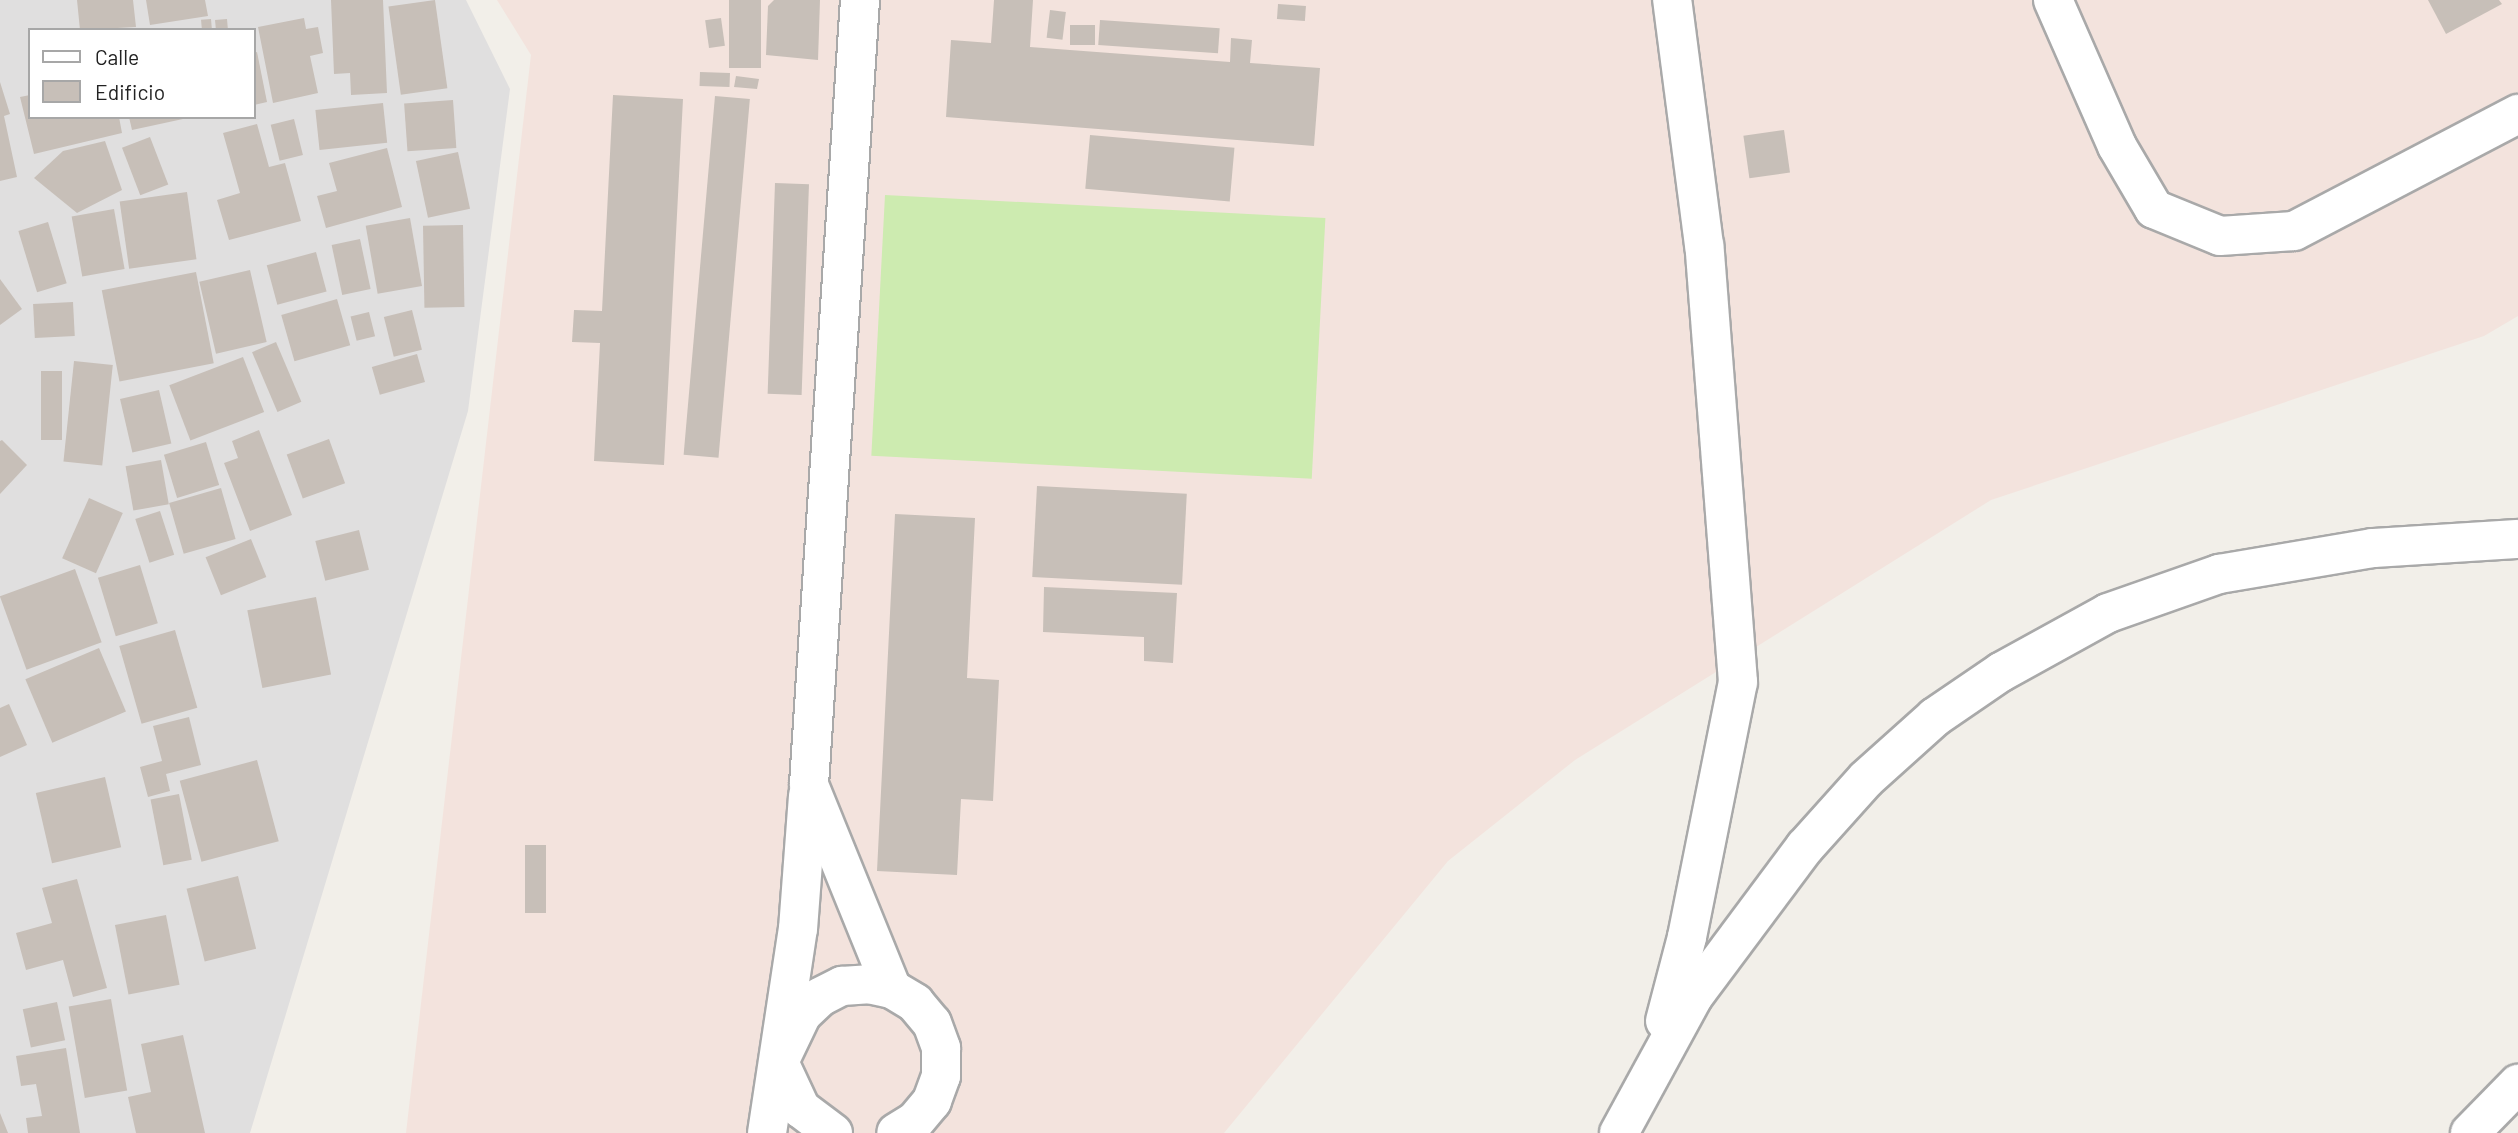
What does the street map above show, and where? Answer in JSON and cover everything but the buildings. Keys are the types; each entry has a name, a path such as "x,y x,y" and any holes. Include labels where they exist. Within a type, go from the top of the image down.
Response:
{"street":[{"path":"767,1133 798,929 860,0"},
{"path":"1649,1080 1687,937 1738,682 1704,245 1672,0"},
{"path":"2053,0 2117,146 2154,209 2220,236 2294,231 2518,114"},
{"path":"1619,1133 1693,997 1805,848 1866,779 1935,717 2001,672 2108,613 2219,574 2373,548 2518,539"},
{"path":"809,785 892,989"},
{"path":"779,1062 802,1014 820,997 855,985 892,989 915,1003 932,1023 941,1048 941,1076 932,1101 915,1121 896,1133"},
{"path":"779,1062 801,1109 833,1133"},
{"path":"2470,1133 2518,1084"}],"shaded area":[{"path":"0,0 466,0 510,89 468,411 250,1133 0,1133"},
{"path":"497,0 2518,0 2518,316 2484,336 1991,500 1575,760 1448,861 1224,1133 406,1133 531,55"}],"green space":[{"path":"885,195 1325,218 1312,479 871,456"}]}
